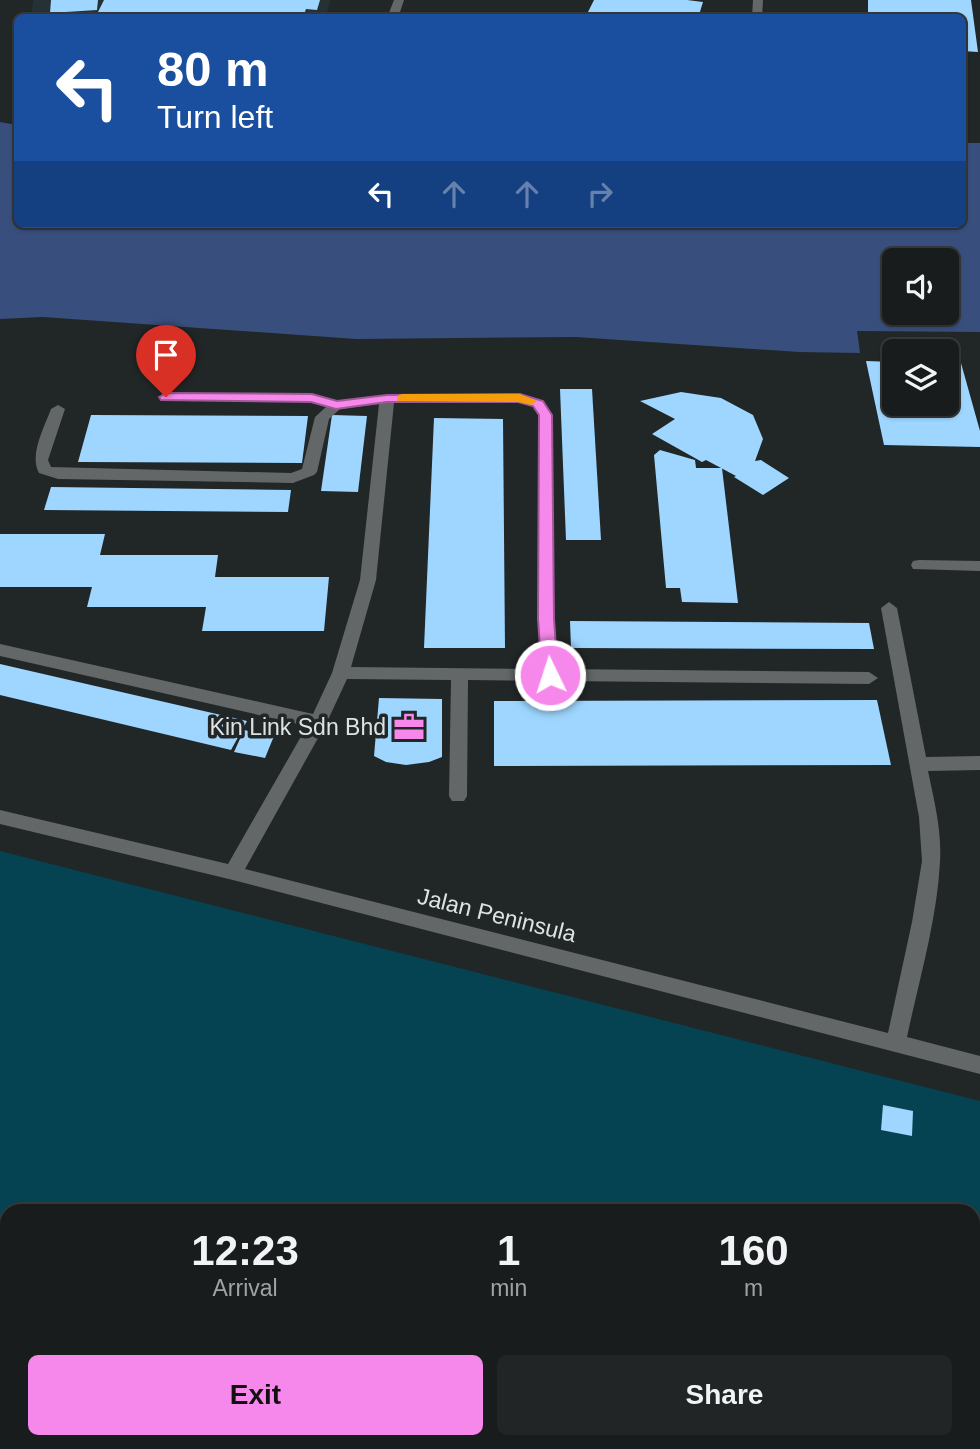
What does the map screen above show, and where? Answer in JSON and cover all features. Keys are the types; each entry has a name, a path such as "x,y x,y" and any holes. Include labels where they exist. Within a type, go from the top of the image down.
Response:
{"street":[{"path":"166,397 312,398 336,405 387,398 520,398 538,404 545,415 546,619 550,675"},
{"path":"233,873 318,722 341,673 368,580 387,398"},
{"path":"58,409 41,460 44,470 58,474 293,478 309,472 322,417 336,405"},
{"path":"919,565 980,566"},
{"path":"889,608 928,817 931,861 922,922 896,1043"},
{"path":"0,650 318,722"},
{"path":"341,673 869,678"},
{"path":"458,796 460,674"},
{"path":"918,764 980,763"},
{"name":"Jalan Peninsula","path":"0,817 233,873 980,1065"}],"shaded area":[{"path":"33,0 331,0 326,14 31,14"},
{"path":"0,122 14,124 14,228 966,228 966,143 980,143 980,332 857,331 860,353 799,352 576,337 356,339 43,317 0,319"},
{"path":"0,851 980,1101 980,1204 0,1204"}],"building":[{"path":"51,0 98,0 97,10 50,13"},
{"path":"104,0 320,0 317,10 306,9 304,14 97,14"},
{"path":"594,0 703,2 699,14 587,14"},
{"path":"868,0 971,0 978,52 966,51 966,14 868,14"},
{"path":"866,361 882,362 882,416 959,416 961,363 980,431 980,447 884,445"},
{"path":"560,389 592,389 601,540 566,540"},
{"path":"681,392 721,398 753,415 763,439 755,461 761,460 789,478 763,495 734,477 736,476 706,460 702,462 652,434 675,419 640,401"},
{"path":"91,415 308,416 302,463 78,462"},
{"path":"332,415 367,416 358,492 321,491"},
{"path":"434,418 503,419 505,648 424,648"},
{"path":"660,450 695,460 696,468 722,468 738,603 682,602 680,588 666,588 654,455"},
{"path":"51,487 291,490 288,512 44,510"},
{"path":"0,534 105,534 100,555 218,555 215,577 329,577 324,631 202,631 206,607 87,607 92,587 0,587"},
{"path":"570,621 869,623 874,649 571,648"},
{"path":"0,664 247,721 231,750 0,695"},
{"name":"Kin Link Sdn Bhd","path":"379,698 442,699 442,757 406,765 386,762 374,756"},
{"path":"877,700 891,765 494,766 494,701"},
{"path":"244,730 274,736 265,758 234,752"},
{"path":"883,1105 913,1111 912,1136 881,1130"}],"slow traffic":[{"path":"402,398 520,398 531,401"}],"place":[{"name":"Kin Link Sdn Bhd","path":"409,727"}],"route":[{"path":"166,397 312,398 336,405 387,398 520,398 538,404 545,415 546,619 550,675"}]}
